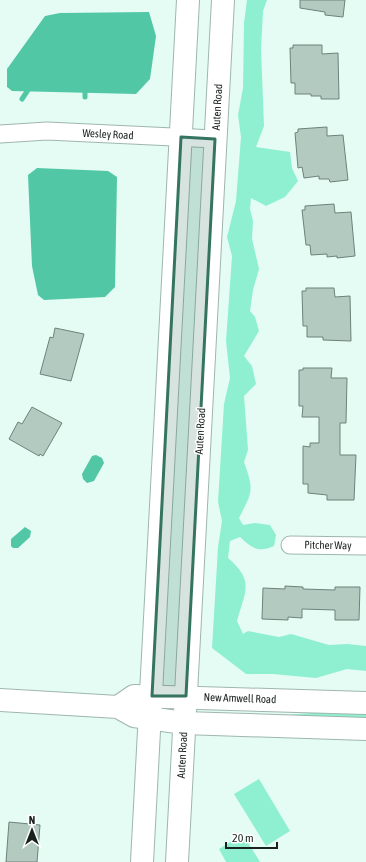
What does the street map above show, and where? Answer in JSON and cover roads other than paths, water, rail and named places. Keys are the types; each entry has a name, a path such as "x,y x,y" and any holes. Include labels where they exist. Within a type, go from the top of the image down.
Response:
{"street":[{"path":"142,862 151,718 188,0"},
{"name":"Auten Road","path":"177,862 223,0"},
{"name":"Wesley Road","path":"0,134 47,131 215,139"},
{"name":"Pitcher Way","path":"290,545 366,546"},
{"name":"New Amwell Road","path":"118,707 134,696 186,696 366,703"},
{"path":"0,700 118,707 134,716 184,723 366,729"}],"waterway":[{"path":"22,99 30,87"},
{"path":"85,87 85,97"}]}
